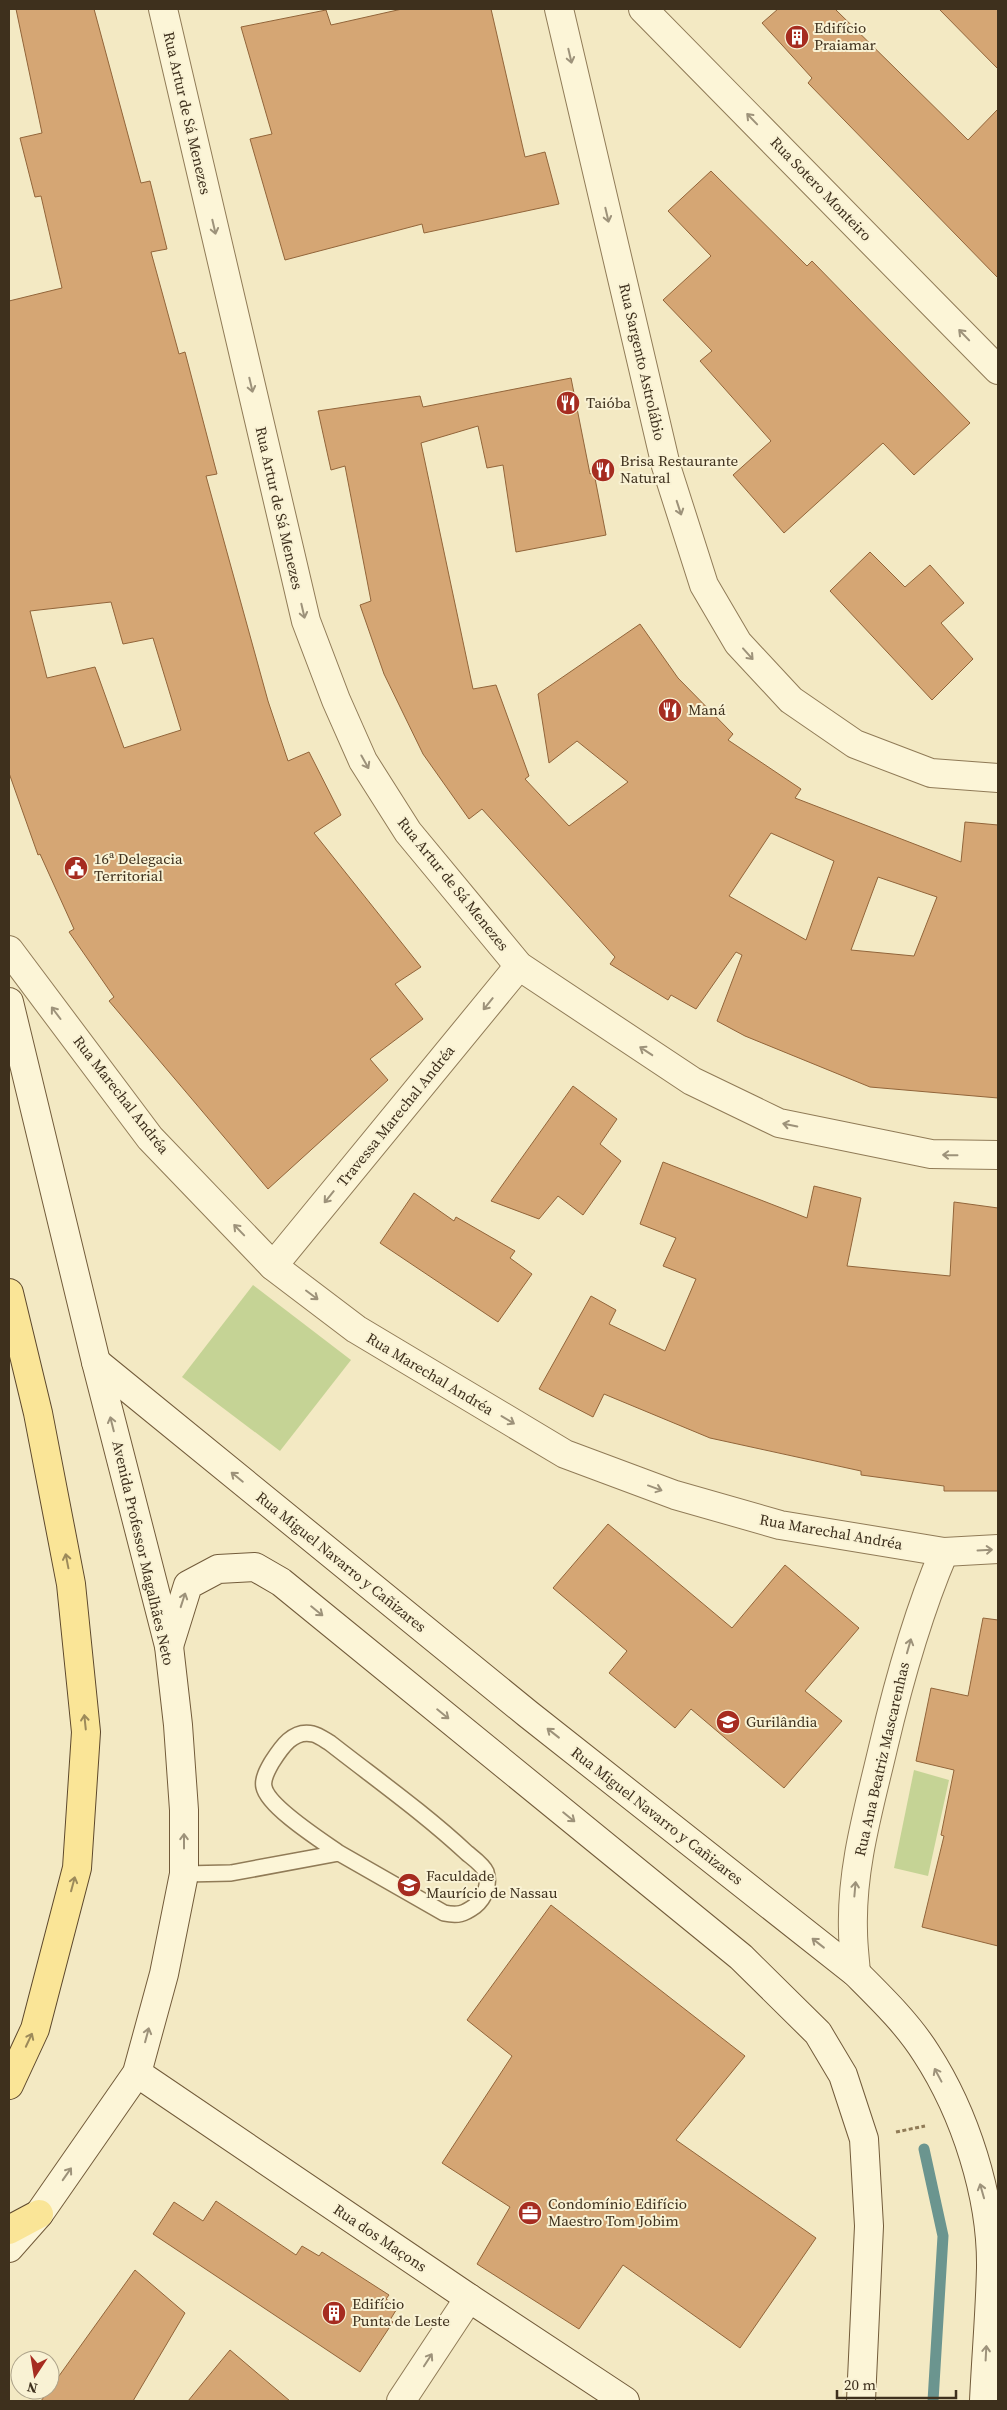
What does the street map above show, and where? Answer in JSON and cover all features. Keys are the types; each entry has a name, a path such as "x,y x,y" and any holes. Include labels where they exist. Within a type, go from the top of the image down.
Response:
{"main road":[{"path":"9,1293 38,1412 71,1584 86,1732 77,1868 34,2029 9,2084"},
{"path":"9,2230 39,2214"}],"street":[{"name":"Rua Artur de Sá Menezes","path":"163,9 306,621 336,700 363,760 408,832 519,966 692,1081 780,1123 931,1154 998,1155"},
{"name":"Rua Sargento Astrolábio","path":"559,9 666,466 704,584 738,643 790,700 855,744 931,773 998,778"},
{"name":"Rua Sotero Monteiro","path":"643,9 998,370"},
{"name":"Rua Marechal Andréa","path":"9,950 150,1138 273,1266 356,1329 564,1454 675,1495 780,1525 944,1552 998,1549"},
{"name":"Travessa Marechal Andréa","path":"273,1266 519,966"},
{"name":"Avenida Professor Magalhães Neto","path":"9,1002 96,1362 168,1646 178,1725 184,1810 184,1874 164,1974 137,2072 39,2214 9,2248"},
{"name":"Rua Miguel Navarro y Cañizares","path":"96,1362 528,1714 856,1973 896,2014 926,2053 961,2118 984,2199 991,2267 984,2401"},
{"name":"Rua Ana Beatriz Mascarenhas","path":"856,1973 853,1931 854,1888 860,1842 909,1644 924,1598 944,1552"},
{"path":"168,1646 188,1585 218,1570 255,1567 281,1582 741,1957 818,2033 843,2075 864,2139 869,2226 860,2401"},
{"name":"Rua dos Maçons","path":"137,2072 468,2298 625,2401"},
{"path":"402,2401 468,2298"}],"lane":[{"path":"184,1874 231,1873 339,1853 444,1913 455,1916 466,1913 478,1903 485,1895 488,1883 485,1870 454,1840 330,1743 313,1734 295,1735 282,1745 266,1774 264,1787 269,1797 288,1817 339,1853"}],"green space":[{"path":"253,1285 351,1360 280,1451 182,1377"},
{"path":"914,1770 949,1780 928,1876 894,1868"}],"building":[{"path":"16,9 94,9 141,183 150,181 167,249 151,252 179,354 185,352 217,474 206,476 268,701 288,761 309,752 341,815 314,833 421,967 395,984 423,1019 370,1059 388,1080 268,1189 109,1001 114,997 69,932 74,929 40,854 38,855 9,773 9,301 62,288 41,196 35,197 20,138 42,133","holes":["111,602 123,644 153,638 181,730 124,748 95,667 47,678 30,611"]},
{"path":"402,9 491,9 525,157 545,152 559,204 424,233 422,224 285,260 250,139 272,134 241,27 326,10 331,25"},
{"path":"778,9 835,9 968,140 998,109 998,278 808,83 812,78 762,23"},
{"path":"939,9 998,9 998,69"},
{"path":"711,171 807,266 812,261 970,423 914,475 883,443 784,533 733,475 771,441 700,361 712,351 663,300 711,256 668,211"},
{"path":"571,378 590,474 594,473 606,535 516,552 503,465 487,468 478,426 421,443 473,689 496,685 529,776 525,779 569,826 628,782 577,741 549,763 538,694 640,624 678,678 733,734 728,740 801,789 795,798 961,862 965,822 998,825 998,1098 870,1087 745,1036 717,1021 742,955 736,952 696,1009 671,995 668,1000 610,964 615,957 482,809 469,819 423,754 384,674 360,605 371,601 345,466 331,470 318,411 420,396 423,407","holes":["771,833 834,861 806,940 729,896","878,877 937,897 914,956 851,950"]},
{"path":"870,552 905,587 930,565 964,603 941,623 973,659 932,700 830,591"},
{"path":"573,1086 617,1119 600,1144 621,1161 583,1215 558,1196 539,1219 491,1201"},
{"path":"663,1162 807,1218 814,1186 861,1198 847,1266 950,1276 954,1202 998,1208 998,1491 944,1491 944,1486 861,1475 861,1471 710,1438 604,1394 593,1417 539,1389 591,1296 616,1310 609,1324 665,1351 696,1279 663,1266 676,1238 640,1224"},
{"path":"414,1193 454,1221 456,1217 515,1251 510,1258 532,1274 498,1322 380,1243"},
{"path":"608,1524 732,1628 785,1565 859,1628 805,1691 842,1721 784,1788 691,1709 675,1728 609,1673 627,1651 553,1588"},
{"path":"983,1618 998,1620 998,1946 922,1927 944,1836 941,1835 954,1770 916,1761 931,1688 968,1696"},
{"path":"551,1905 745,2056 676,2140 816,2238 740,2348 623,2265 579,2329 477,2264 510,2207 442,2163 512,2056 467,2020"},
{"path":"216,2201 296,2255 302,2246 319,2256 322,2252 389,2295 386,2299 398,2307 390,2320 393,2322 360,2372 153,2234 174,2202 203,2221"},
{"path":"135,2270 185,2313 133,2401 41,2401 60,2400 60,2375"},
{"path":"230,2350 290,2401 188,2401"}],"waterway":[{"path":"924,2149 943,2236 933,2401"}],"place":[{"name":"Edifício Praiamar","path":"797,37"},
{"name":"Taióba","path":"568,403"},
{"name":"Brisa Restaurante Natural","path":"603,470"},
{"name":"Maná","path":"670,710"},
{"name":"16ª Delegacia Territorial","path":"76,868"},
{"name":"Gurilândia","path":"728,1722"},
{"name":"Faculdade Maurício de Nassau","path":"409,1885"},
{"name":"Condomínio Edifício Maestro Tom Jobim","path":"530,2213"},
{"name":"Edifício Punta de Leste","path":"334,2313"}]}
